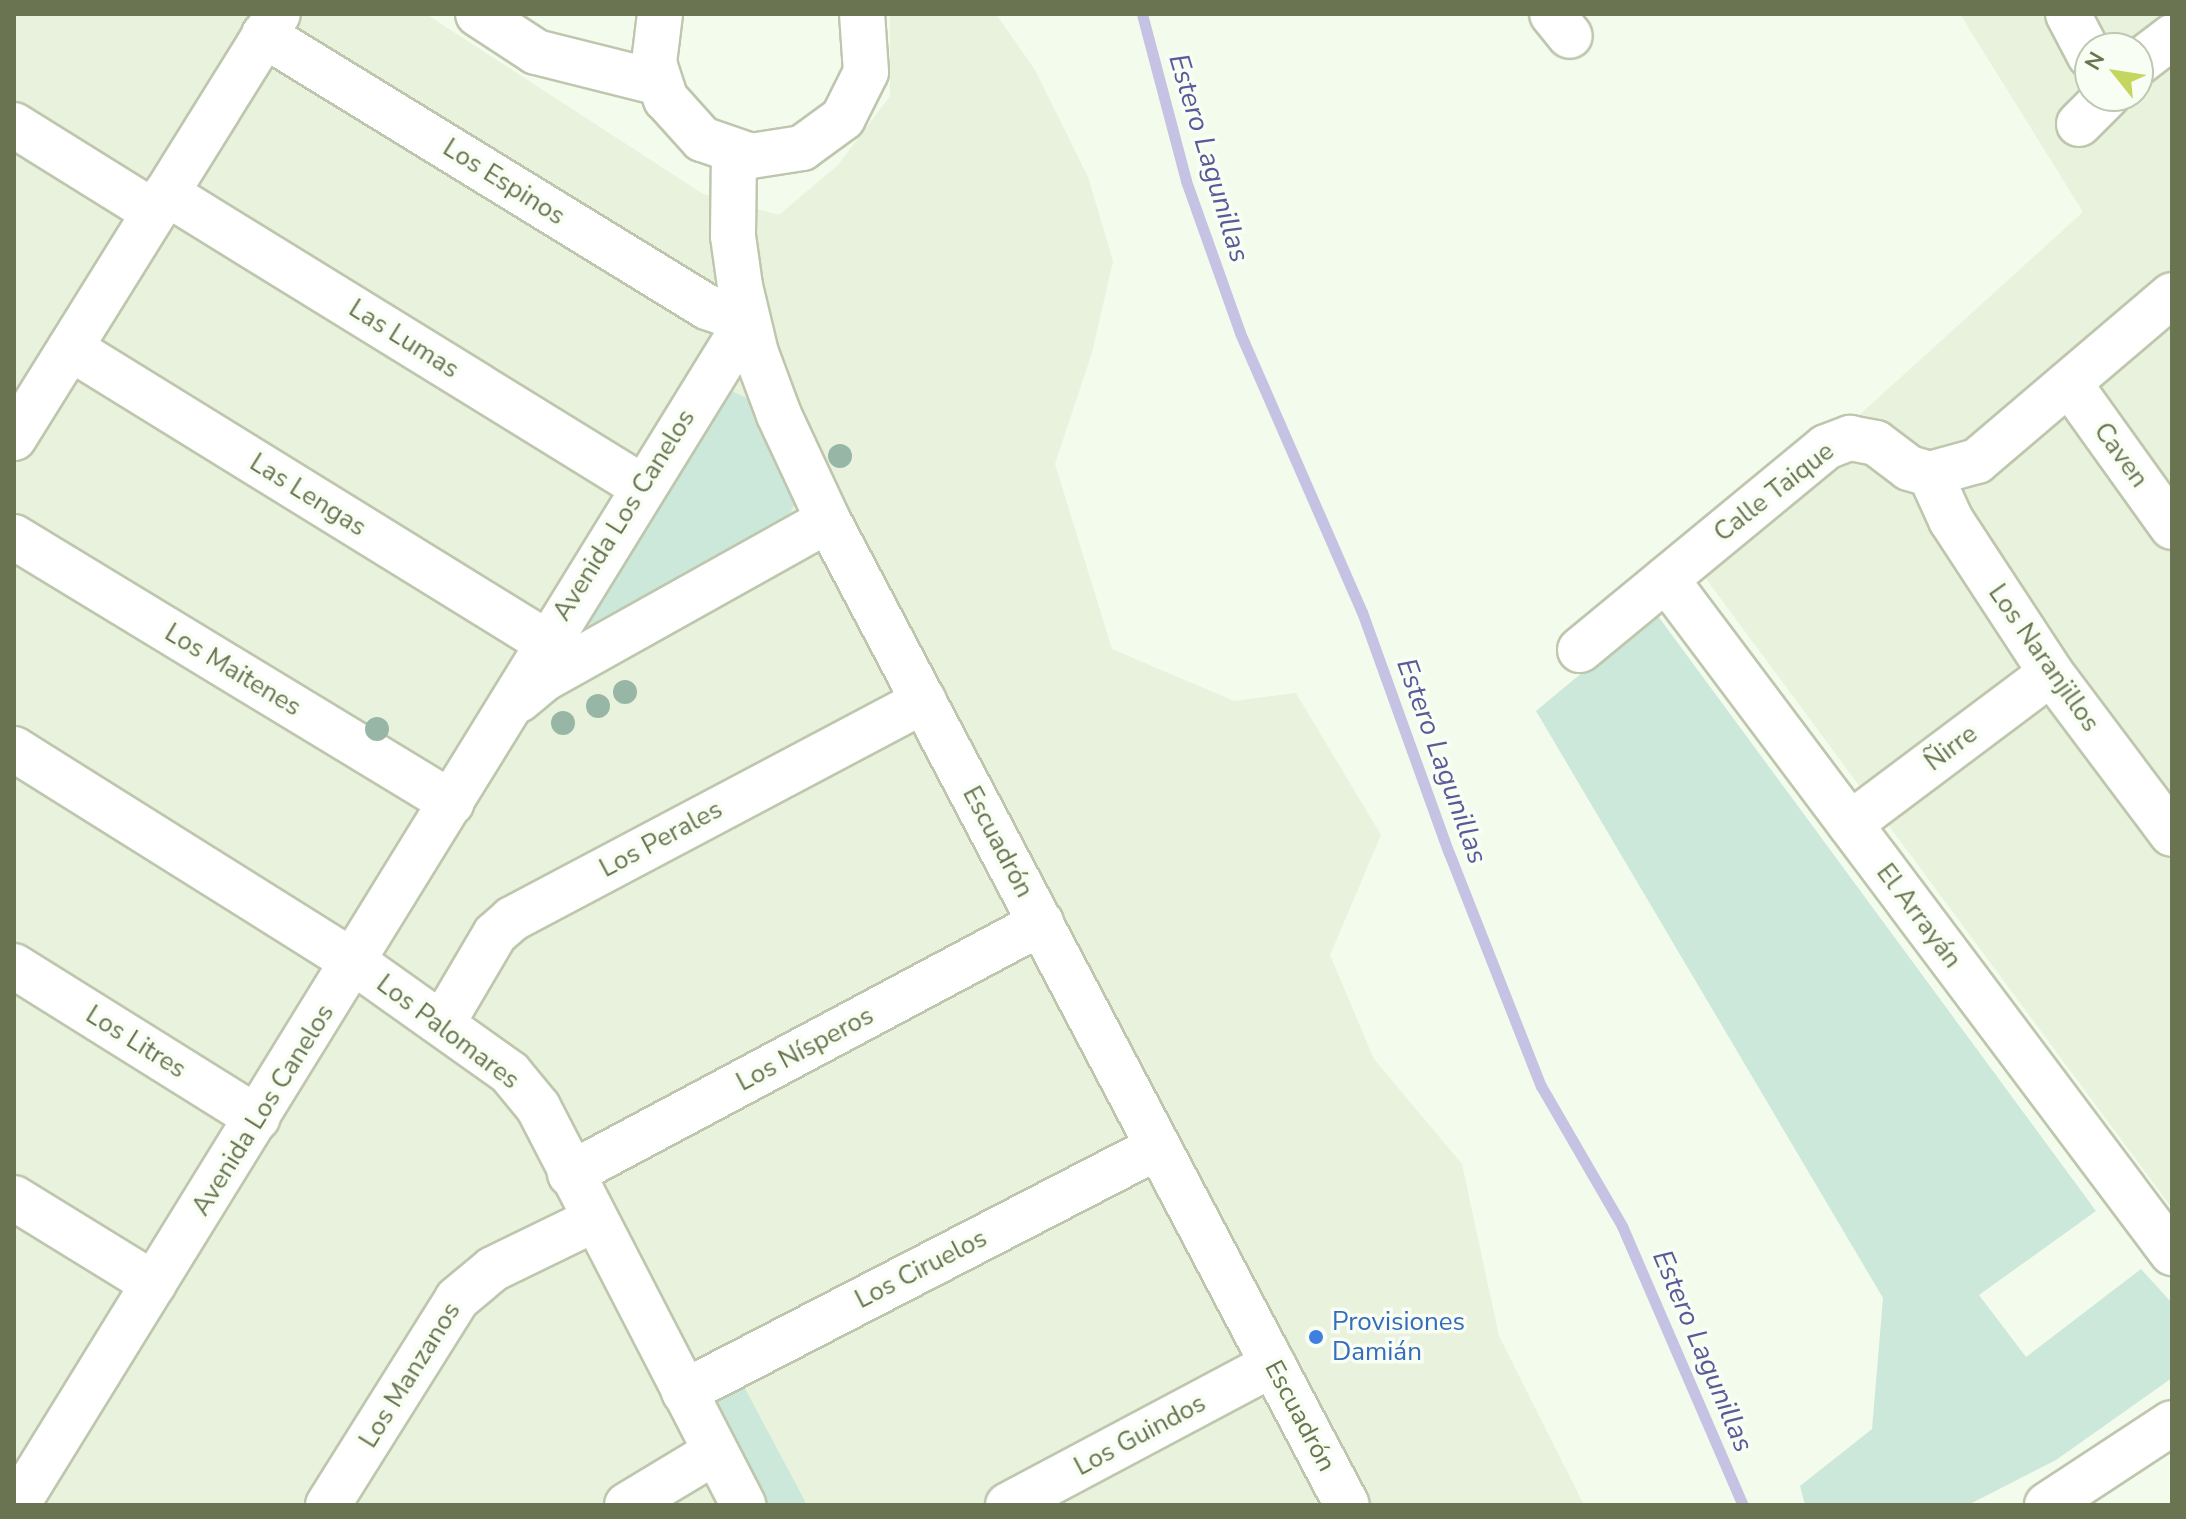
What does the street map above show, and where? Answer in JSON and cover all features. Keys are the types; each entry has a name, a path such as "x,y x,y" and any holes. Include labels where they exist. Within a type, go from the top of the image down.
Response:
{"street":[{"path":"478,14 513,40 548,56 659,83"},
{"path":"660,14 653,43 659,83 688,128 734,153 794,151 817,140 843,118 866,72 868,37 862,14"},
{"path":"2068,14 2077,32"},
{"path":"21,413 70,348 271,21"},
{"name":"Los Espinos","path":"271,21 707,307 747,321"},
{"path":"2154,51 2172,37"},
{"path":"14,125 160,202"},
{"name":"Escuadrón","path":"734,153 733,236 747,321 766,384 828,520 1347,1505"},
{"name":"Las Lumas","path":"160,202 641,486"},
{"path":"1930,474 1977,461 2172,295"},
{"name":"Avenida Los Canelos","path":"17,1505 508,714 546,642 641,486 747,321"},
{"name":"Las Lengas","path":"70,348 546,642"},
{"name":"Caven","path":"2069,383 2172,527"},
{"name":"Calle Taique","path":"1580,650 1815,454 1837,441 1876,443 1909,468 1930,474"},
{"name":"Los Naranjillos","path":"1930,474 1951,520 2051,673 2172,834"},
{"name":"Avenida Los Canelos","path":"508,714 544,679 828,520"},
{"name":"Los Maitenes","path":"14,537 452,803"},
{"name":"El Arrayán","path":"1666,579 2172,1253"},
{"name":"Ñirre","path":"1850,824 2051,673"},
{"name":"Los Perales","path":"442,1024 488,945 512,919 924,701"},
{"name":"Los Palomares","path":"14,749 354,962 442,1024 526,1090 743,1505"},
{"name":"Los Nísperos","path":"570,1174 1041,923"},
{"name":"Los Litres","path":"14,966 257,1118"},
{"name":"Los Ciruelos","path":"684,1392 1158,1147"},
{"path":"14,1198 154,1284"},
{"name":"Los Manzanos","path":"328,1505 457,1299 493,1269 594,1220"},
{"name":"Los Guindos","path":"1008,1505 1273,1364"},
{"path":"2047,1505 2172,1423"},
{"path":"627,1505 715,1452"}],"shaded area":[{"path":"14,14 426,14 703,194 779,215 838,165 890,96 890,14 996,14 1035,70 1088,177 1113,261 1092,353 1055,464 1112,649 1234,701 1296,693 1381,835 1330,955 1374,1059 1462,1164 1499,1336 1584,1505 14,1505"},
{"path":"1960,14 2172,14 2172,1208 1695,564 2083,212"},
{"path":"729,390 749,399 798,494 788,520 589,625 585,620"},
{"path":"1655,612 2096,1211 1979,1295 2026,1357 2141,1269 2172,1303 2172,1378 2056,1460 1968,1505 1805,1505 1800,1486 1872,1429 1883,1298 1536,711"},
{"path":"742,1383 807,1505 763,1505 709,1402"}],"waterway":[{"name":"Estero Lagunillas","path":"1142,14 1186,181 1240,333 1362,612 1449,853 1541,1086 1622,1226 1743,1505"}],"place":[{"name":"Provisiones Damián","path":"1316,1337"}]}
